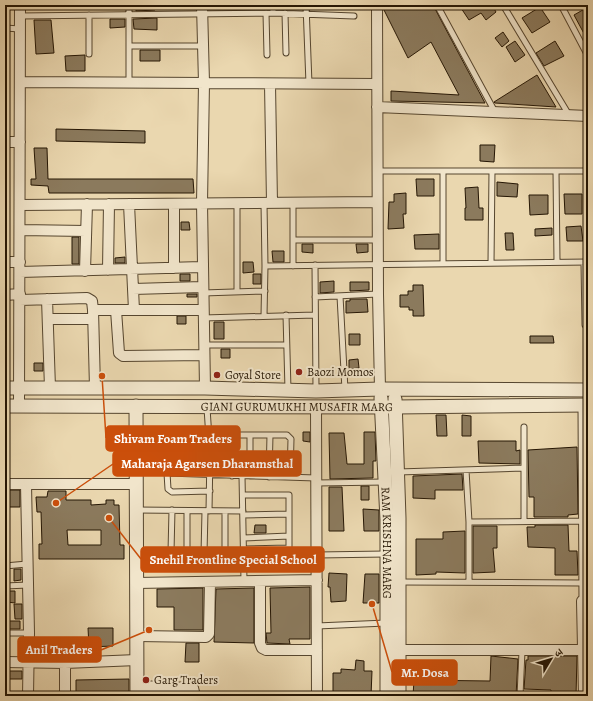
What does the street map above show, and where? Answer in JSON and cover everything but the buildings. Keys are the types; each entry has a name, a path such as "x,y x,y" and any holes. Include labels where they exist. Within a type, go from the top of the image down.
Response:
{"street":[{"path":"377,5 377,240 380,389"},
{"path":"202,9 204,83 202,267 205,388"},
{"path":"19,406 20,10"},
{"path":"20,82 377,84"},
{"path":"268,203 270,84"},
{"path":"377,106 588,116"},
{"path":"5,142 20,142"},
{"path":"20,205 377,202"},
{"path":"84,271 87,204"},
{"path":"108,270 109,204"},
{"path":"130,204 134,310"},
{"path":"174,204 174,268"},
{"path":"20,230 86,231"},
{"path":"5,262 20,267 84,271 202,267"},
{"path":"133,289 203,290"},
{"path":"5,294 20,297 47,299 87,298 92,302 95,388"},
{"path":"47,299 50,388"},
{"path":"48,319 116,310 203,314"},
{"path":"116,310 119,353 122,356 204,350"},
{"name":"GIANI GURUMUKHI MUSAFIR MARG","path":"5,388 205,388 316,391 380,389 588,390"},
{"name":"RAM KRISHNA MARG","path":"380,389 382,407 387,554 387,696"},
{"name":"RAM KRISHNA MARG","path":"394,390 398,472 399,696"},
{"name":"GIANI GURUMUKHI MUSAFIR MARG","path":"5,406 395,407 584,405"},
{"path":"136,406 137,691 193,688 195,696"},
{"path":"316,406 317,696"},
{"path":"5,484 136,484"},
{"path":"26,484 29,632 27,662 28,696"},
{"path":"136,583 317,580"},
{"path":"260,581 260,643 262,648 266,650 317,650"},
{"path":"137,636 206,637 209,634 210,582"},
{"path":"582,601 584,696"},
{"path":"399,650 584,650"},
{"path":"5,662 65,663 137,660"},
{"path":"65,663 65,696"}],"lane":[{"path":"129,5 129,83"},
{"path":"273,5 273,13"},
{"path":"306,5 309,84"},
{"path":"437,5 495,112"},
{"path":"503,5 569,115"},
{"path":"561,5 588,56"},
{"path":"20,10 89,15 202,9 354,16"},
{"path":"266,13 267,55"},
{"path":"285,13 286,53"},
{"path":"89,15 89,54"},
{"path":"5,28 20,29"},
{"path":"129,46 203,46"},
{"path":"377,171 588,171"},
{"path":"443,171 443,263"},
{"path":"491,263 492,171"},
{"path":"556,171 557,262"},
{"path":"237,203 237,292"},
{"path":"264,316 268,203"},
{"path":"293,203 293,266"},
{"path":"293,240 377,240"},
{"path":"265,266 378,263 586,262 585,325"},
{"path":"316,265 316,391"},
{"path":"203,290 237,292 264,291"},
{"path":"315,297 378,294"},
{"path":"340,296 345,390"},
{"path":"203,314 264,316 315,315"},
{"path":"286,315 288,390"},
{"path":"204,350 286,345"},
{"path":"582,601 584,405"},
{"path":"204,554 210,491 210,434 207,406"},
{"path":"524,427 524,521"},
{"path":"210,434 170,433 168,436 167,473 168,489 172,492 210,491"},
{"path":"250,435 250,476"},
{"path":"232,476 233,436 270,435 290,436 290,477"},
{"path":"269,477 270,435"},
{"path":"168,452 210,453"},
{"path":"398,472 523,468"},
{"path":"466,470 470,582"},
{"path":"167,473 385,482"},
{"path":"242,476 244,582"},
{"path":"243,496 289,495 289,547 287,550 244,550"},
{"path":"136,510 187,510 289,514"},
{"path":"172,510 171,552 174,554 222,555 225,553 225,511"},
{"path":"186,554 187,510"},
{"path":"469,522 582,521"},
{"path":"244,538 289,536"},
{"path":"317,555 387,554"},
{"path":"5,566 27,564"},
{"path":"399,582 581,583"},
{"path":"5,586 28,585"},
{"path":"317,626 387,623"},
{"path":"5,633 29,632"},
{"path":"520,696 522,651"}],"place":[{"name":"Baozi Momos","path":"299,372"},
{"name":"Goyal Store","path":"217,375"},
{"name":"Shivam Foam Traders","path":"102,376"},
{"name":"Maharaja Agarsen Dharamsthal","path":"56,503"},
{"name":"Snehil Frontline Special School","path":"109,518"},
{"name":"Mr. Dosa","path":"372,604"},
{"name":"Anil Traders","path":"149,630"},
{"name":"Garg Traders","path":"146,680"}]}
